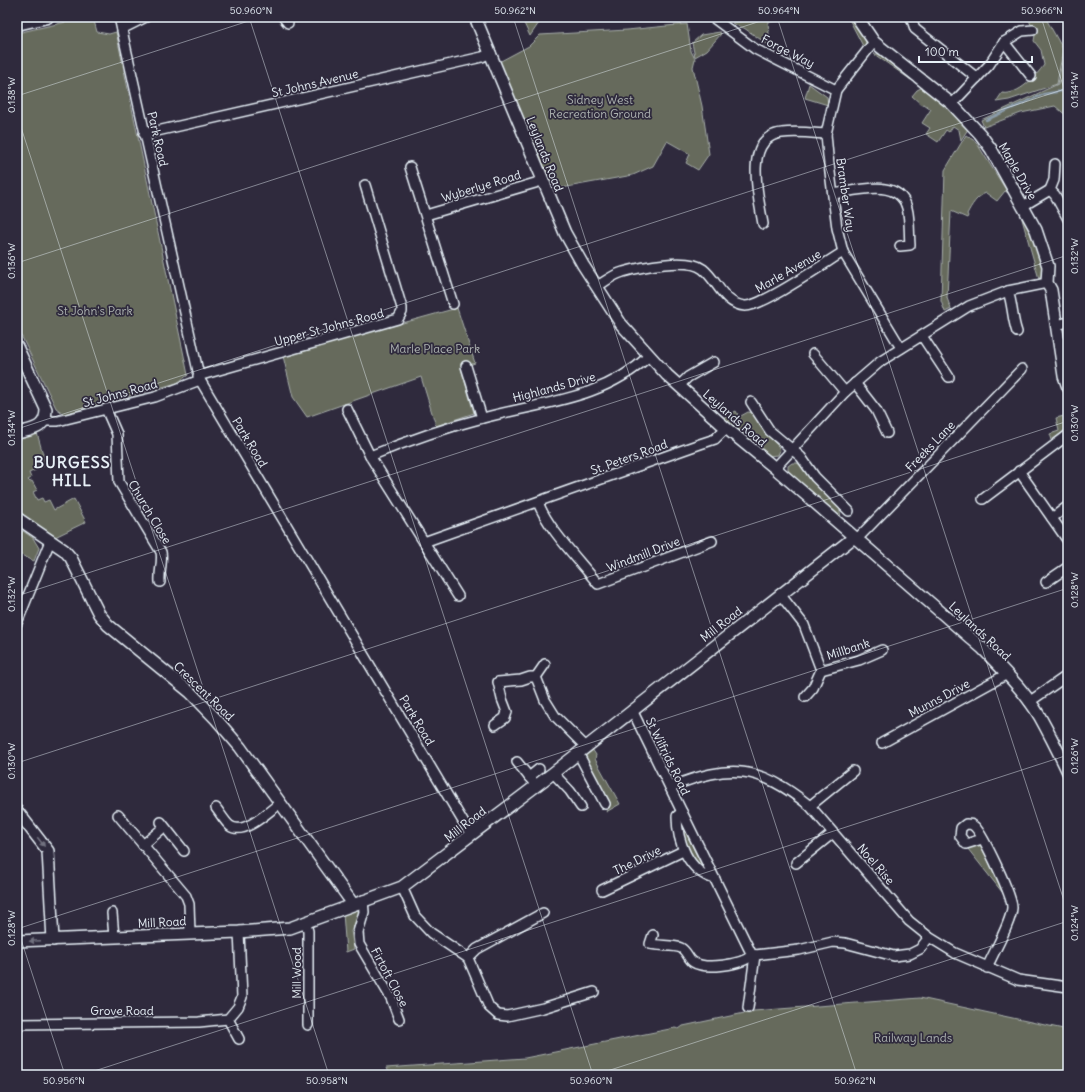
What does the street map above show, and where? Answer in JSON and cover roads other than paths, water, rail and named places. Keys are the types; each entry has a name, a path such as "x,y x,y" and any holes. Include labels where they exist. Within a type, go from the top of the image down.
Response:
{"main road":[{"path":"17,24 47,17"}],"street":[{"name":"Park Road","path":"119,17 199,378 471,836"},
{"path":"122,29 146,17"},
{"name":"Leylands Road","path":"475,17 542,181 566,234 583,265 622,324 649,356 679,386 960,628 1007,674 1039,716 1068,772"},
{"name":"Forge Way","path":"712,17 755,48 836,90"},
{"name":"Maple Drive","path":"857,17 874,42 952,104 987,144 1023,206 1036,230 1048,266 1047,283 1051,290 1065,363 1068,388"},
{"path":"911,17 915,29 976,78"},
{"path":"952,104 989,65 1004,42 1022,31 1033,30"},
{"name":"Bramber Way","path":"874,42 836,90 826,134 837,228 843,252 901,348"},
{"path":"1004,42 1031,76"},
{"name":"St Johns Avenue","path":"144,134 482,57 491,53"},
{"path":"762,224 755,164 758,151 766,140 782,133 826,134"},
{"path":"1023,206 1050,190 1054,180 1055,164"},
{"path":"410,167 453,304"},
{"name":"Wyberlye Road","path":"426,215 542,181"},
{"name":"Upper St Johns Road","path":"199,378 398,319 402,312 402,308 365,185"},
{"path":"833,194 885,188 898,193 907,208 910,245 900,246"},
{"path":"1050,190 1055,195 1068,219"},
{"name":"Marle Avenue","path":"597,286 622,272 679,262 692,263 703,269 724,296 734,302 746,306 763,301 843,252"},
{"path":"775,468 845,392 881,361 969,306 1008,291 1047,283"},
{"path":"1008,291 1012,304 1012,320 1017,332"},
{"path":"1057,324 1068,322"},
{"path":"922,336 948,377"},
{"path":"17,347 46,409 46,418 40,427 17,434"},
{"path":"813,354 845,392"},
{"name":"Highlands Drive","path":"370,456 417,438 482,418 538,406 595,390 621,378 649,356"},
{"path":"679,386 688,376 714,362"},
{"path":"466,366 482,418"},
{"name":"Freeks Lane","path":"855,539 1022,369"},
{"name":"St Johns Road","path":"44,421 58,421 155,397 199,378"},
{"path":"855,383 876,410 887,433"},
{"path":"751,402 770,431 800,458 815,477 849,511"},
{"name":"Church Close","path":"106,409 117,434 119,482 161,552 162,558 158,570 160,582"},
{"path":"347,409 370,456 458,596"},
{"name":"St. Peters Road","path":"424,542 715,439 726,428"},
{"path":"983,499 1068,435"},
{"path":"1019,471 1068,541"},
{"name":"Windmill Drive","path":"538,502 541,510 557,533 598,584 712,541"},
{"path":"1052,518 1068,506"},
{"name":"Crescent Road","path":"17,518 64,550 71,558 99,614 108,625 190,692 240,746 280,803 358,902"},
{"name":"Mill Road","path":"17,941 239,932 290,928 402,887 471,836 532,781 553,773 780,594 855,539"},
{"path":"17,623 50,541"},
{"path":"1046,582 1068,567"},
{"name":"Millbank","path":"780,594 804,625 821,670 813,688 805,697"},
{"name":"Millbank","path":"821,670 859,660 882,650"},
{"path":"536,677 546,664"},
{"name":"Munns Drive","path":"882,742 1007,674"},
{"path":"1029,702 1068,675"},
{"path":"495,725 505,718 507,712 496,679 522,680 530,676 536,677"},
{"path":"536,677 545,700 555,716 582,750 605,804"},
{"name":"St Wilfrids Road","path":"632,710 754,955"},
{"path":"517,762 532,781 539,769"},
{"name":"Noel Rise","path":"670,787 693,778 718,772 744,770 768,777 791,790 810,806 909,920 929,937 955,953 1018,980 1050,986 1068,987"},
{"path":"810,806 853,771"},
{"path":"553,773 570,791 582,807"},
{"path":"216,808 230,826 238,828 250,825 280,803"},
{"path":"17,811 48,851 53,940"},
{"name":"St Wilfrids Road","path":"682,812 677,816 677,827 683,851 698,870 708,877 715,879"},
{"path":"118,815 186,896 189,904 190,933"},
{"path":"143,845 162,824 184,851"},
{"path":"796,863 833,833"},
{"path":"982,839 1010,893 1012,909 987,968"},
{"name":"The Drive","path":"602,890 683,851"},
{"path":"402,887 415,916 431,933 468,958 492,1012 500,1016 543,1008 594,992"},
{"name":"Firtoft Close","path":"358,902 364,912 358,932 359,944 384,986 399,1019"},
{"path":"112,913 114,937"},
{"path":"468,958 477,949 543,913"},
{"name":"Mill Wood","path":"305,922 308,931 308,1025"},
{"path":"239,932 242,997 238,1008 228,1020 239,1039"},
{"path":"653,934 650,944 663,947 680,947 686,952 691,961 697,964 734,964 747,960 754,955 799,950 833,942 845,943 894,956 910,954 920,949 929,937"},
{"path":"748,1008 754,955"},
{"name":"Grove Road","path":"17,1024 198,1022 228,1020"}],"waterway":[{"path":"986,120 1044,94 1068,90"}],"district":[{"name":"BURGESS HILL","path":"72,471"}],"park label":[{"name":"Sidney West Recreation Ground","path":"600,106"},
{"name":"St John's Park","path":"95,310"},
{"name":"Marle Place Park","path":"435,348"},
{"name":"Railway Lands","path":"913,1037"}]}
